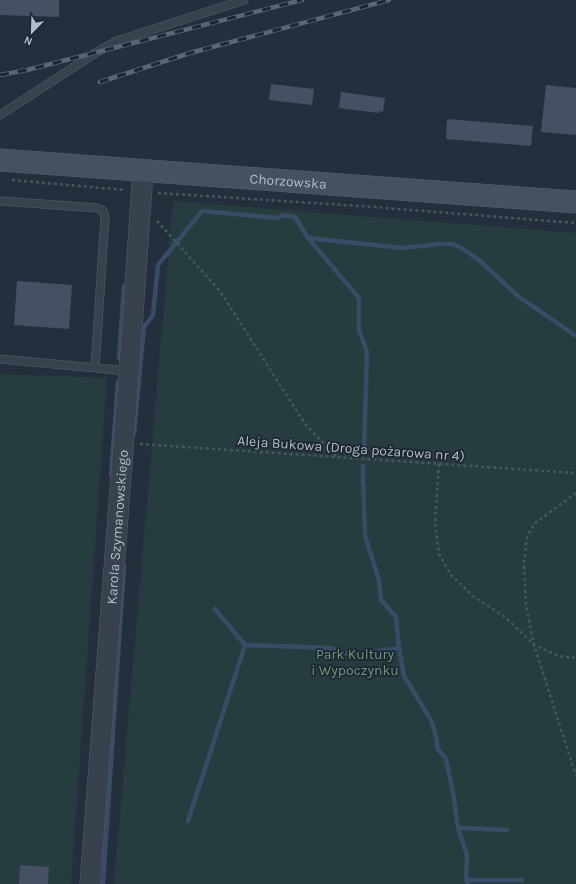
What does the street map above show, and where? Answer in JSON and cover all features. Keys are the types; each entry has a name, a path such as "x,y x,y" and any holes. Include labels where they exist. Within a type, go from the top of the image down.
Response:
{"main road":[{"name":"Chorzowska","path":"0,160 141,189 576,202"}],"street":[{"name":"Karola Szymanowskiego","path":"90,884 130,371 141,189"}],"lane":[{"path":"0,115 117,40 244,0"},
{"path":"0,201 97,208 103,211 105,217 95,368"},
{"path":"0,360 130,371"}],"path":[{"path":"8,180 576,223"},
{"path":"141,189 220,291 305,424 336,456"},
{"name":"Aleja Bukowa (Droga pożarowa nr 4)","path":"124,443 576,473"},
{"path":"439,464 435,521 439,554 451,576 473,596 505,617 534,645 559,656 576,658"},
{"path":"576,493 534,524 527,538 524,564 526,605 534,645 576,776"}],"green space":[{"name":"Park Kultury i Wypoczynku","path":"173,201 576,233 576,884 114,884"},
{"path":"0,374 107,378 71,884 0,884"}],"building":[{"path":"0,0 59,0 59,17 0,15"},
{"path":"271,84 314,89 312,105 269,100"},
{"path":"546,85 576,88 576,135 541,132"},
{"path":"341,92 385,98 383,112 379,111 379,113 339,108"},
{"path":"447,119 533,126 531,146 446,139"},
{"path":"17,281 72,285 69,329 14,325"},
{"path":"20,865 49,867 48,884 19,884"}],"waterway":[{"path":"134,433 144,327 153,315 158,265 202,211 277,218 284,215 295,217 308,238 359,298 359,330 367,352 364,451"},
{"path":"308,238 403,248 452,244 460,247 479,260 519,297 576,336"},
{"path":"119,358 124,286"},
{"path":"111,475 118,382"},
{"path":"363,466 365,536 379,580 381,600 396,617 404,676 431,720 437,740 437,748 446,759 453,792 458,828 467,855 466,880 468,884"},
{"path":"103,884 124,565"},
{"path":"215,609 245,645"},
{"path":"188,821 245,645 330,648 351,655 399,648"},
{"path":"458,828 507,830"},
{"path":"466,880 522,880"}],"railway":[{"path":"0,75 27,70 302,0"},
{"path":"100,82 190,53 389,0"}]}
